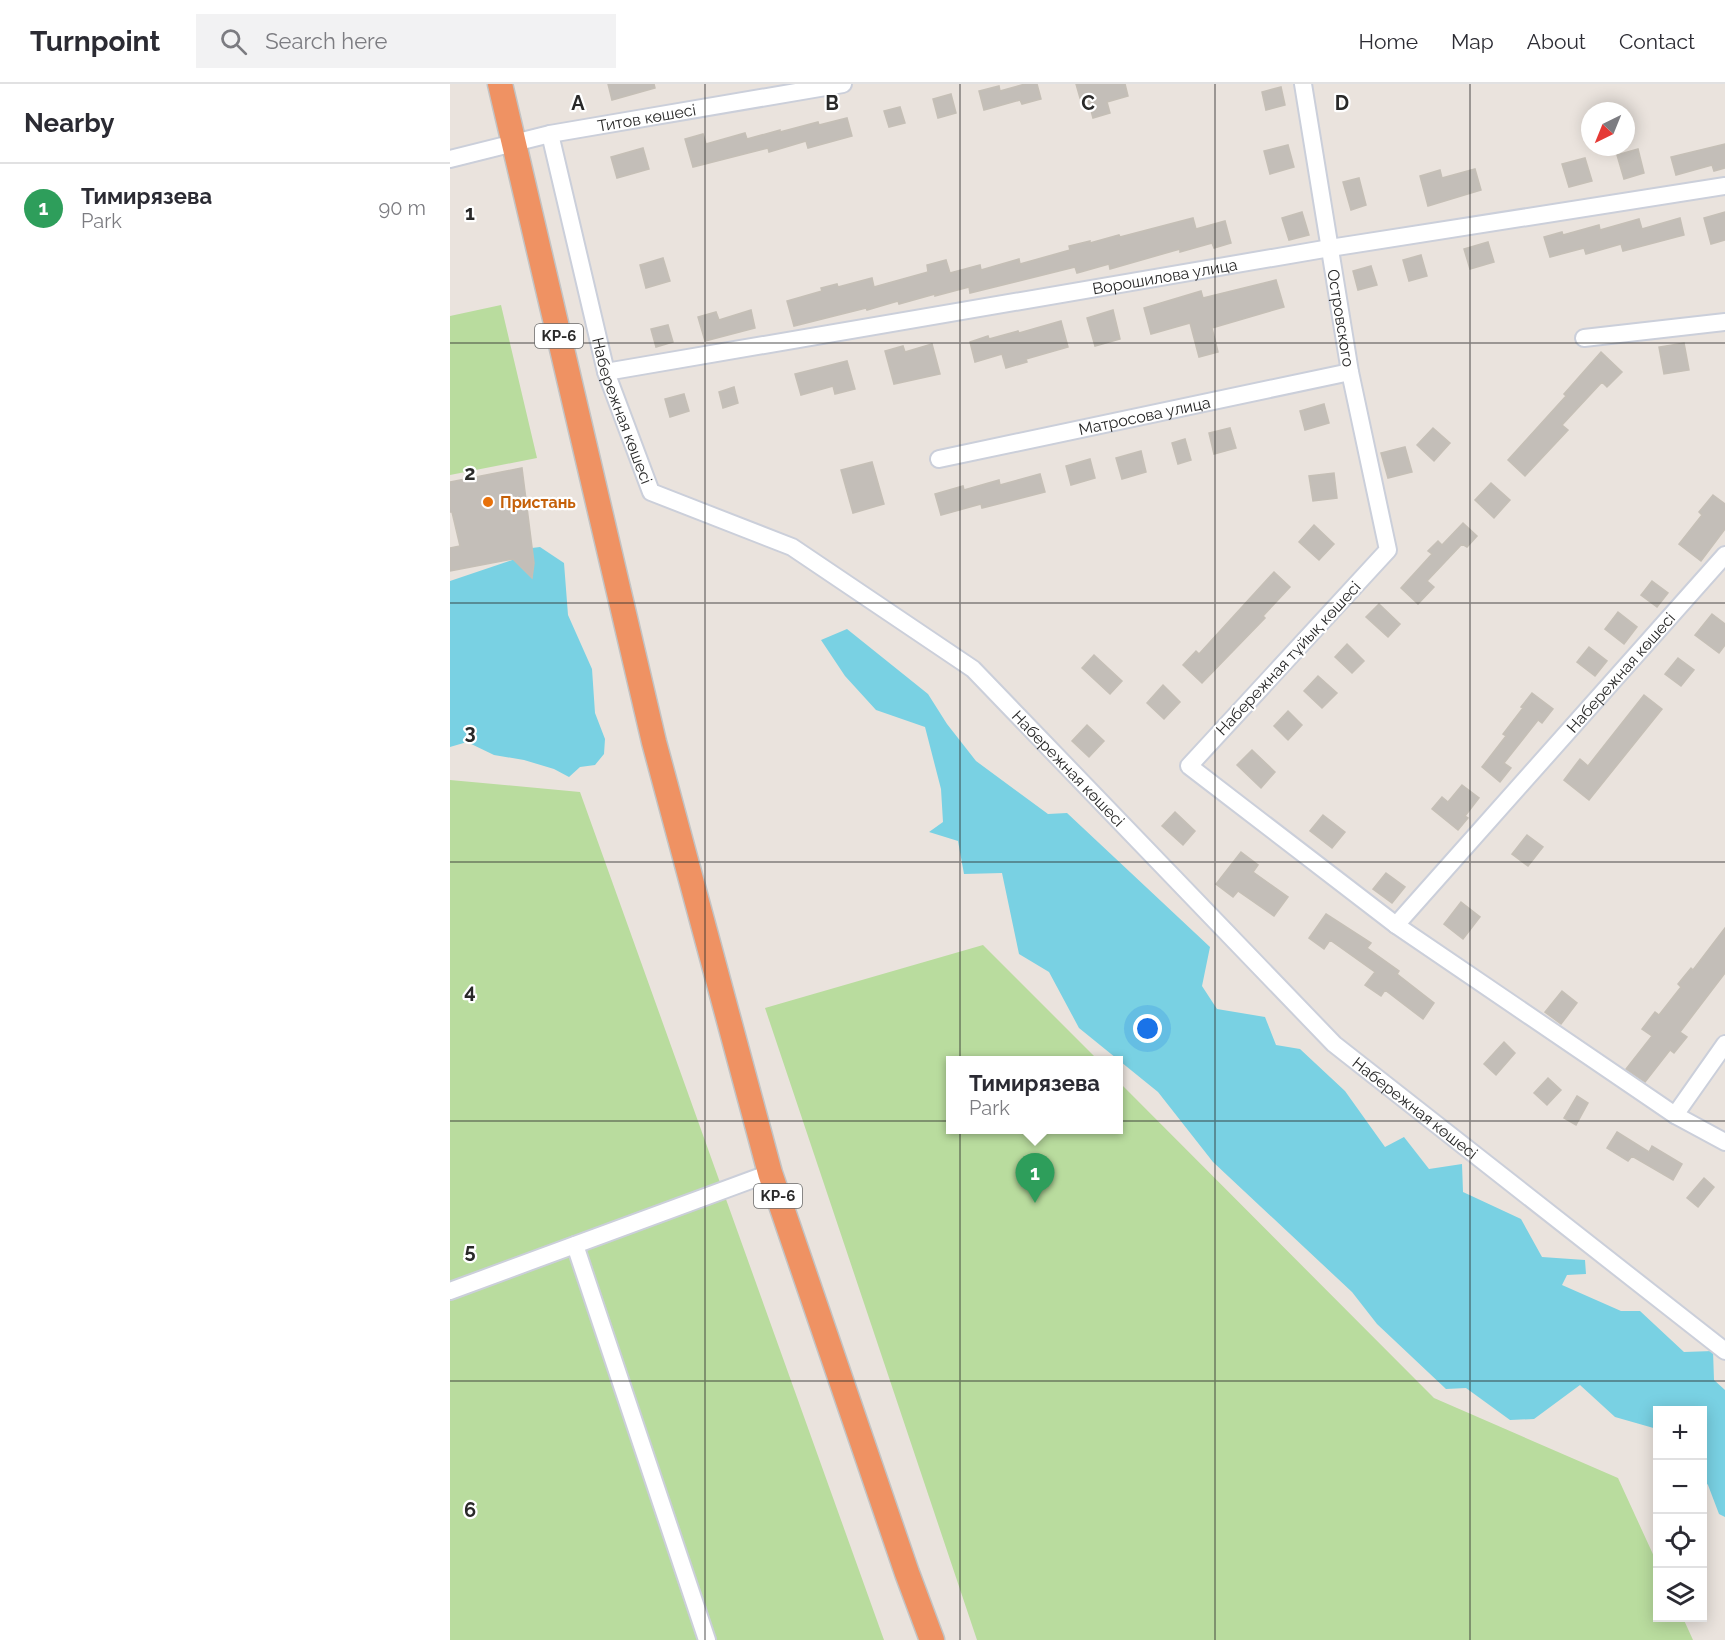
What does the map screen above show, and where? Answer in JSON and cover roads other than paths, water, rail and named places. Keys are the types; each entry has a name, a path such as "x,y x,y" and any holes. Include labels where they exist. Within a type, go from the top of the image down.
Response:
{"highway":[{"name":"KP-6","path":"500,84 654,742 770,1173 932,1640"}],"street":[{"name":"Титов көшесі","path":"450,159 550,134 843,84"},
{"name":"Островского","path":"1303,84 1350,372 1388,550"},
{"name":"Набережная көшесі","path":"550,134 606,372 651,492 792,547 973,669 1334,1044 1725,1351"},
{"name":"Ворошилова улица","path":"606,372 1330,248 1725,186"},
{"path":"1584,338 1725,322"},
{"name":"Матросова улица","path":"939,459 1350,372"},
{"name":"Набережная тұйық көшесі","path":"1388,550 1189,766 1396,925"},
{"name":"Набережная көшесі","path":"1396,925 1725,555"},
{"path":"1396,925 1675,1115 1725,1142"},
{"path":"1675,1115 1725,1044"},
{"path":"450,1291 770,1173"},
{"path":"575,1245 708,1640"}],"water":[{"path":"540,547 564,563 568,615 592,669 595,713 605,739 604,754 595,765 580,767 569,777 554,769 524,760 494,755 467,742 450,747 450,581 518,558 520,566 532,578 534,563 532,548"},
{"path":"847,629 928,694 947,724 976,761 1048,814 1067,813 1210,947 1202,986 1217,1009 1265,1017 1276,1045 1300,1049 1345,1091 1385,1147 1404,1137 1429,1169 1462,1164 1463,1192 1521,1219 1542,1257 1585,1260 1586,1274 1567,1275 1562,1285 1621,1311 1640,1311 1684,1352 1713,1351 1714,1380 1725,1390 1725,1517 1719,1514 1707,1484 1707,1406 1653,1406 1653,1428 1615,1417 1580,1385 1534,1419 1510,1420 1466,1388 1446,1389 1377,1324 1352,1292 1213,1162 1158,1092 1123,1064 1123,1056 1114,1056 1079,1028 1049,972 1019,954 1002,873 964,874 958,841 929,832 943,822 941,789 925,727 876,710 845,676 821,640"}],"place":[{"name":"Пристань","path":"488,502"},
{"name":"Тимирязева","path":"1035,1203"}]}
